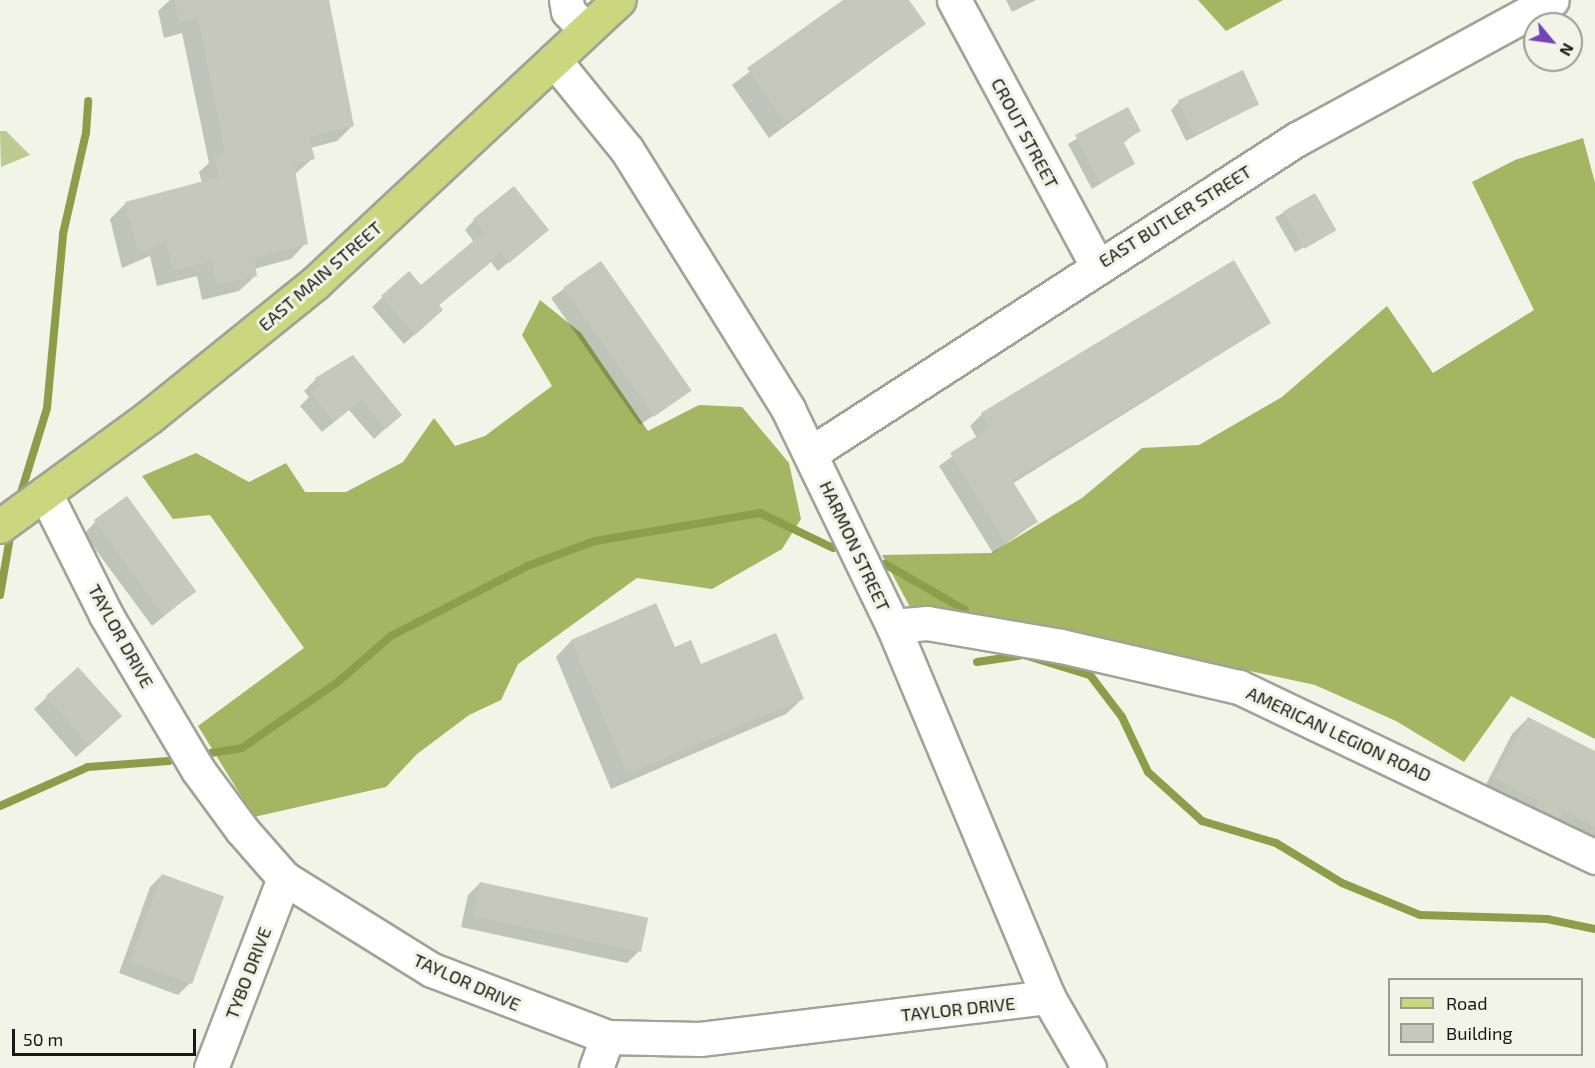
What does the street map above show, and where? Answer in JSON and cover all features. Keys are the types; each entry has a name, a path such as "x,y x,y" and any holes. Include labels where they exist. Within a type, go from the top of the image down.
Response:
{"main road":[{"name":"EAST MAIN STREET","path":"23,509 315,284 619,0"}],"street":[{"path":"566,0 568,11 586,30"},
{"name":"CROUT STREET","path":"954,0 1097,266"},
{"name":"EAST BUTLER STREET","path":"811,453 1097,266 1497,12 1552,0"},
{"name":"HARMON STREET","path":"554,60 627,150 811,453 893,626 1048,997 1082,1066"},
{"name":"TAYLOR DRIVE","path":"23,509 106,615 198,770 284,878 432,970 607,1037 700,1039 1048,997"},
{"name":"AMERICAN LEGION ROAD","path":"893,626 927,623 1061,646 1239,687 1595,857"},
{"name":"TYBO DRIVE","path":"212,1068 284,878"},
{"path":"596,1068 607,1037"}],"green space":[{"path":"1198,0 1283,0 1226,31"},
{"path":"0,131 6,131 30,155 1,167"},
{"path":"1583,138 1595,183 1595,739 1511,696 1464,762 1396,721 1315,685 1054,629 910,607 882,555 991,553 1082,498 1142,448 1199,445 1282,397 1387,306 1433,373 1534,310 1472,182 1515,160"},
{"path":"540,300 581,333 648,431 699,405 742,407 789,463 801,519 782,549 712,589 637,578 518,664 501,700 469,715 417,754 386,787 254,817 198,726 304,648 210,515 173,519 142,476 196,453 249,482 286,463 305,492 346,492 403,462 434,418 455,446 485,436 552,386 522,335"}],"building":[{"path":"175,0 329,0 354,126 309,137 315,159 294,164 308,244 254,258 257,276 217,285 212,261 173,271 166,242 138,253 125,202 219,177 214,155 225,152 198,18 179,23"},
{"path":"843,0 909,0 926,24 785,123 747,68"},
{"path":"1243,70 1259,104 1194,135 1178,100"},
{"path":"1128,107 1141,131 1123,141 1135,164 1100,183 1075,135"},
{"path":"514,186 549,230 509,263 501,253 439,305 443,310 415,335 381,296 409,271 421,285 484,232 473,219"},
{"path":"1315,193 1336,230 1304,249 1283,212"},
{"path":"1234,260 1271,323 1012,480 1038,522 1005,542 950,453 990,428 981,413"},
{"path":"601,261 692,390 654,417 563,287"},
{"path":"353,355 402,415 386,429 361,399 334,422 311,393 321,385 315,378"},
{"path":"127,496 196,591 163,616 94,520"},
{"path":"656,603 675,647 691,640 701,664 776,633 804,699 627,774 571,640"},
{"path":"78,667 122,716 89,745 45,696"},
{"path":"1528,717 1595,751 1595,827 1563,811 1559,819 1535,808 1539,801 1495,778"},
{"path":"162,874 224,897 192,984 130,961"},
{"path":"480,882 648,918 641,952 473,916"}],"waterway":[{"path":"20,496 47,408 63,234 86,133 88,101"},
{"path":"211,753 242,748 339,681 391,636 530,565 595,541 760,513 833,548"},
{"path":"0,595 11,531"},
{"path":"885,564 965,610"},
{"path":"977,662 1024,655 1090,675 1122,717 1148,772 1202,821 1276,843 1342,883 1420,915 1547,919 1595,929"},
{"path":"0,806 88,767 169,761"}]}
